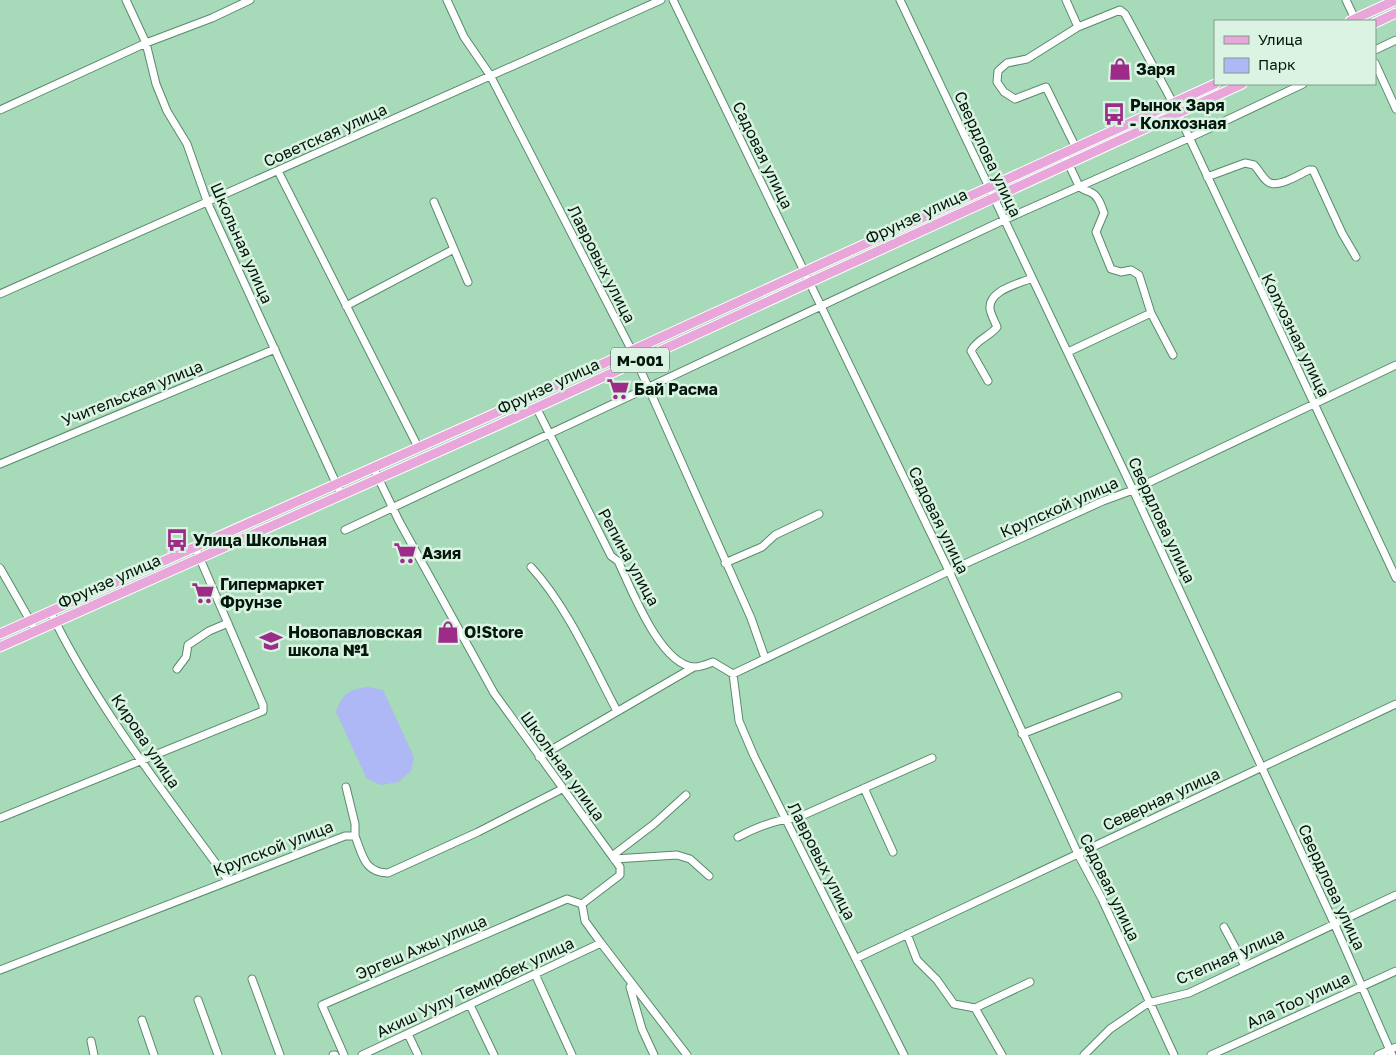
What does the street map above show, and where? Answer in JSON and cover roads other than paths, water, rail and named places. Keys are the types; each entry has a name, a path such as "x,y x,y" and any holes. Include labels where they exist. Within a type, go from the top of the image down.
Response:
{"main road":[{"path":"1355,20 1396,0"},
{"path":"1376,23 1396,13"},
{"name":"Фрунзе улица","path":"0,634 632,351 1075,146 1214,84"},
{"name":"Фрунзе улица","path":"0,647 536,407 1240,85"}],"street":[{"name":"Школьная улица","path":"126,0 146,43 156,84 168,111 187,144 208,204 341,494"},
{"path":"0,110 146,43 212,18 250,0"},
{"name":"Лавровых улица","path":"447,0 464,37 490,74 632,351 751,618 765,658"},
{"name":"Советская улица","path":"0,294 208,204 490,74 661,0"},
{"name":"Садовая улица","path":"673,0 949,571 1022,734 1078,854 1102,899 1148,1003 1174,1055"},
{"path":"1066,0 1078,27"},
{"path":"1346,0 1353,20"},
{"name":"Свердлова улица","path":"902,1 992,197 1133,490 1393,1050"},
{"path":"1075,146 1046,87 1015,99 1004,92 997,82 998,71 1007,63 1027,59 1078,27 1120,10 1126,14 1173,103"},
{"path":"1376,50 1396,40"},
{"path":"1376,65 1396,110"},
{"path":"344,530 1004,220 1190,138 1302,85"},
{"name":"Колхозная улица","path":"1173,103 1396,578"},
{"path":"1063,152 1079,186 1083,190 1092,192 1098,198 1104,213 1096,232 1111,269 1121,272 1131,270 1139,275 1151,313 1174,355"},
{"path":"1207,177 1245,163 1254,165 1267,182 1278,184 1308,170 1313,170 1342,233 1356,257"},
{"path":"278,171 418,447"},
{"path":"434,202 468,282"},
{"path":"346,306 454,249"},
{"path":"988,382 971,351 974,344 991,335 997,327 990,308 992,299 999,292 1032,278"},
{"path":"1068,352 1151,313"},
{"name":"Учительская улица","path":"0,464 275,349"},
{"name":"Крупской улица","path":"733,674 949,571 1102,501 1133,490 1396,365"},
{"name":"Репина улица","path":"536,407 611,556 618,561 654,632 671,655 694,667"},
{"name":"Школьная улица","path":"373,466 392,507 494,693 613,858"},
{"path":"725,563 762,547 776,535 819,514"},
{"path":"0,818 262,711 263,705 195,547"},
{"path":"0,568 36,631"},
{"path":"531,568 543,580 566,617 617,711"},
{"name":"Кирова улица","path":"50,611 94,690 141,760 228,880"},
{"path":"177,669 186,657 188,645 209,631 228,623"},
{"path":"539,757 694,667 713,662 733,674"},
{"name":"Лавровых улица","path":"733,674 739,721 784,818 857,958 904,1055"},
{"path":"1022,734 1118,696"},
{"name":"Северная улица","path":"857,958 1396,704"},
{"path":"738,837 762,825 784,818 797,818 932,758"},
{"path":"346,787 355,824 354,836"},
{"path":"864,788 893,852"},
{"name":"Крупской улица","path":"0,970 345,836 354,836 369,867 376,872 388,872 478,832 562,789"},
{"path":"613,858 686,795"},
{"path":"613,858 677,855 690,859 709,876"},
{"path":"613,858 620,867 620,875 582,904 585,921 628,982 687,1055"},
{"name":"Степная улица","path":"1084,1055 1110,1029 1148,1003 1189,993 1396,894"},
{"name":"Эргеш Ажы улица","path":"344,1055 322,1005 567,899 582,904"},
{"path":"1224,928 1245,966"},
{"path":"907,934 916,960 937,980 954,1004 975,1008 1030,982"},
{"name":"Акиш Уулу Темирбек улица","path":"362,1055 601,943"},
{"name":"Ала Тоо улица","path":"1211,1055 1396,971"},
{"path":"535,974 572,1055"},
{"path":"252,979 280,1055"},
{"path":"628,982 642,1028 654,1055"},
{"path":"198,1000 218,1055"},
{"path":"470,1005 494,1055"},
{"path":"975,1008 1002,1055"},
{"path":"142,1020 154,1055"},
{"path":"408,1034 418,1055"},
{"path":"91,1041 94,1055"},
{"path":"1378,1055 1393,1050"}],"place":[{"name":"Заря","path":"1120,69"},
{"name":"Рынок Заря - Колхозная","path":"1114,114"},
{"name":"Бай Расма","path":"618,389"},
{"name":"Улица Школьная","path":"177,540"},
{"name":"Азия","path":"405,553"},
{"name":"Гипермаркет Фрунзе","path":"203,593"},
{"name":"O!Store","path":"448,632"},
{"name":"Новопавловская школа №1","path":"271,641"}]}
